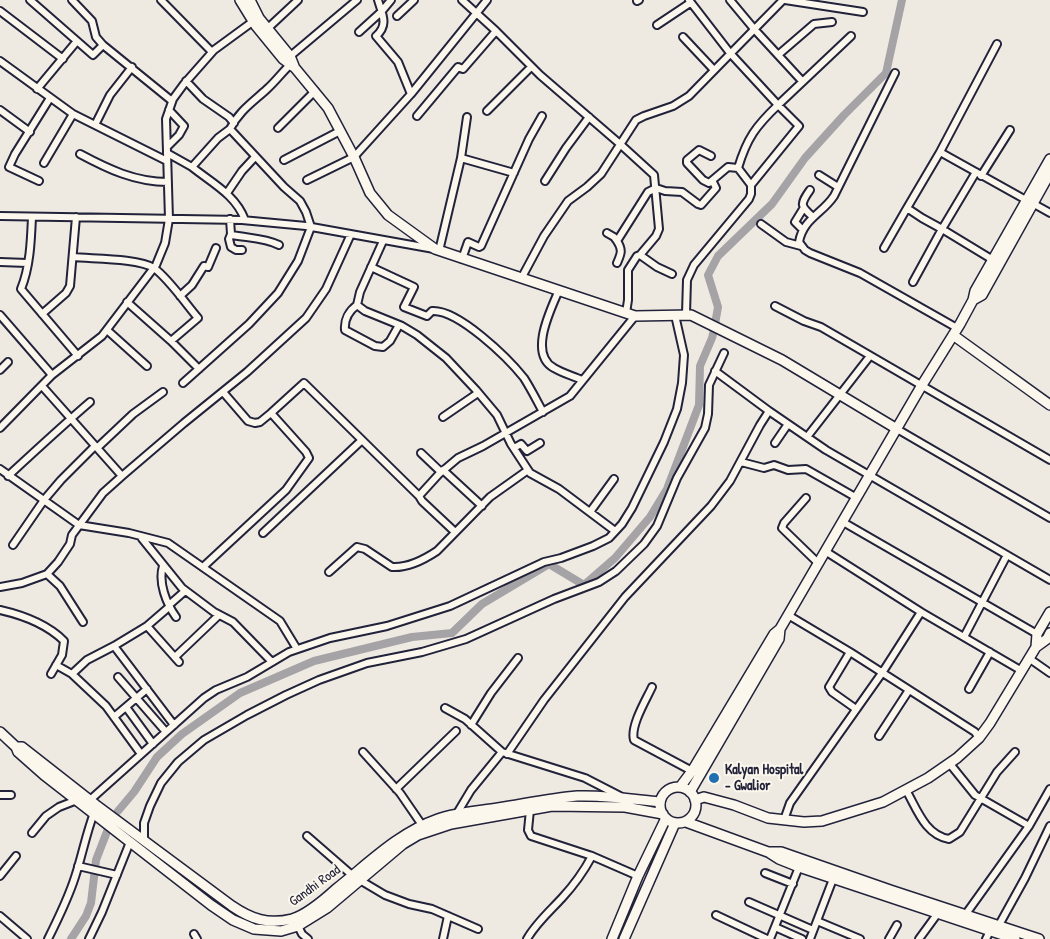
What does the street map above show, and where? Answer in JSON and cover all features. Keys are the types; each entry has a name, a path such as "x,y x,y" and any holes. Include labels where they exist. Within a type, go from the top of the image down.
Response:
{"main road":[{"path":"240,0 328,108 354,157 370,193 388,215 437,250 631,315 651,317 689,315 782,360 897,429"},
{"path":"250,0 256,20 267,28 291,62"},
{"path":"973,300 982,295 1050,159"},
{"path":"612,939 664,816 660,802 670,789 680,787 692,770 774,634 780,629 973,300 975,291 993,260 1030,202 1049,178"},
{"path":"955,331 1050,405"},
{"path":"680,787 693,796 734,805 768,818 804,822 822,821 883,802 950,764 979,738 1030,659 1036,647 1037,634 1050,612"},
{"path":"686,822 696,810 693,796 779,639 780,629"},
{"path":"1036,647 1050,633"},
{"name":"Gandhi Road","path":"0,732 16,747 22,747 90,800 106,818 120,828 144,840 249,918 268,922 294,919 356,878 387,846 422,825 440,818 576,796 624,802 660,802"},
{"path":"16,747 18,752 77,800 94,813 106,818"},
{"path":"120,828 130,842 233,920 271,935 298,926 327,908 356,878 418,835 451,824 552,806 624,802 664,816 675,823 686,822 768,852 778,859 833,879 938,913 963,918"},
{"path":"624,939 675,823"},
{"path":"768,852 781,852 963,918 1015,939"},
{"path":"992,930 1039,939"}],"street":[{"path":"30,0 93,55 103,45"},
{"path":"72,0 92,21 96,37 103,45 172,101"},
{"path":"162,0 212,52"},
{"path":"267,28 298,0"},
{"path":"192,167 218,138 232,126 248,104 268,88 291,62 357,0"},
{"path":"378,0 384,28 376,36 398,62 411,94"},
{"path":"359,32 382,12 391,0"},
{"path":"397,16 414,0"},
{"path":"419,496 442,471 458,458 505,434 570,396 631,315 628,300 628,270 637,256 640,255 658,232 654,175 531,66 462,0"},
{"path":"307,180 354,157 411,94 486,0"},
{"path":"730,0 802,81"},
{"path":"522,277 544,236 568,201 601,174 636,120 673,106 689,96 784,0 863,12"},
{"path":"845,9 846,0"},
{"path":"657,25 690,2 730,53 799,126 751,185"},
{"path":"0,11 63,59"},
{"path":"0,428 52,375 102,336 153,268 165,243 168,219 166,119 172,101 186,80 212,52 256,20"},
{"path":"778,55 814,24 832,22"},
{"path":"417,116 458,67 463,69 496,31"},
{"path":"738,168 746,142 762,120 851,36"},
{"path":"683,37 714,70"},
{"path":"37,89 77,41"},
{"path":"884,248 940,152 998,44"},
{"path":"0,61 73,114 167,161"},
{"path":"487,111 531,66"},
{"path":"95,125 110,95 132,67"},
{"path":"801,246 799,242 802,229 826,206 838,187 895,73"},
{"path":"183,383 249,324 278,293 298,261 311,227 300,201 284,188 255,157 232,126 229,117 203,99 186,80"},
{"path":"278,128 315,91"},
{"path":"39,181 9,167 50,98"},
{"path":"0,110 30,132"},
{"path":"167,150 184,126 169,110"},
{"path":"44,163 73,114"},
{"path":"462,259 468,242 479,247 481,246 529,139 542,116"},
{"path":"0,216 245,220 311,227 437,250 461,158 467,117"},
{"path":"545,182 566,148 589,118"},
{"path":"913,282 942,229 1010,130"},
{"path":"284,160 340,131"},
{"path":"167,150 226,193 241,210 245,220"},
{"path":"689,315 687,280 694,265 749,199 751,194 751,185 738,168 728,167 713,182 709,183 703,180 686,163 699,150 711,156"},
{"path":"940,152 1050,213"},
{"path":"80,154 107,169 135,178 168,182"},
{"path":"226,193 255,157"},
{"path":"461,158 514,173"},
{"path":"819,175 838,187"},
{"path":"617,241 648,192 656,188 665,191 682,192 701,205 716,188 713,182"},
{"path":"802,229 795,222 803,209 803,201 810,190"},
{"path":"907,208 993,260"},
{"path":"803,209 813,217"},
{"path":"32,217 25,279 21,289 78,356"},
{"path":"42,314 66,293 70,286 76,217"},
{"path":"230,219 230,247 242,250"},
{"path":"761,224 786,242 801,246 810,254 860,274 955,331"},
{"path":"606,233 614,237 621,247 622,252 617,263"},
{"path":"230,234 259,240 269,240 279,245"},
{"path":"0,587 22,584 47,574 70,544 72,535 103,493 247,372 306,318 326,289 351,234"},
{"path":"384,241 360,292 357,305 347,317 344,324 345,330 376,346 383,347 390,341 399,325"},
{"path":"180,296 192,285 204,266 208,268 216,248"},
{"path":"640,255 657,267 672,274"},
{"path":"73,257 126,261 153,268 198,318 171,341"},
{"path":"0,262 27,263"},
{"path":"371,267 414,287 404,307 427,316 432,311 438,310 461,320 476,331 523,378 543,412"},
{"path":"559,290 545,328 542,342 543,354 547,363 554,368 582,380"},
{"path":"127,302 199,369"},
{"path":"357,305 365,311 399,325 417,335 446,358 497,415 505,434 528,470 537,478 559,489 615,531"},
{"path":"774,306 804,321 821,326 1050,460"},
{"path":"90,800 174,724 216,690 247,677 297,650 330,638 387,626 450,606 544,562 561,558 609,538 622,524 632,508 664,442 676,409 682,383 684,356 675,315"},
{"path":"1,316 52,375"},
{"path":"107,330 147,366"},
{"path":"144,840 144,822 150,806 161,783 178,762 204,740 247,715 286,694 366,663 422,652 466,639 554,599 599,582 616,571 644,544 657,526 677,478 705,428 708,414 709,384 724,353"},
{"path":"807,437 870,356"},
{"path":"0,370 8,362"},
{"path":"715,371 807,437 870,476 1050,580"},
{"path":"223,392 248,421 255,424 271,413 304,383 455,532"},
{"path":"42,386 122,476"},
{"path":"13,545 44,500 61,480 133,414 163,392"},
{"path":"443,418 478,393"},
{"path":"8,476 43,442 60,430 90,402"},
{"path":"456,815 471,790 505,753 625,597 711,506 730,481 769,411"},
{"path":"203,567 286,490 309,458 306,452 271,413"},
{"path":"775,442 788,424"},
{"path":"897,429 1050,518"},
{"path":"263,533 362,440"},
{"path":"514,448 522,444 527,451 540,443"},
{"path":"421,453 482,506"},
{"path":"741,462 764,468 774,465 788,470 806,469 857,498"},
{"path":"0,469 79,525 168,543 280,621 297,650"},
{"path":"329,572 357,547 366,549 392,567 409,565 428,557 437,551 496,492 528,470"},
{"path":"590,512 614,479"},
{"path":"806,498 784,523 782,528 818,563"},
{"path":"843,522 1037,634"},
{"path":"140,536 185,591 219,615 233,622 272,662"},
{"path":"825,551 921,612 1022,671"},
{"path":"964,637 1007,555"},
{"path":"163,566 160,575 169,606 176,616"},
{"path":"47,574 60,586 83,622"},
{"path":"72,674 87,660 147,626 185,591"},
{"path":"0,610 16,613 57,635 64,641 64,647 51,674"},
{"path":"784,820 790,803 882,672 921,612"},
{"path":"147,626 177,659 219,615"},
{"path":"788,615 882,672 975,732 979,738"},
{"path":"114,646 174,724"},
{"path":"850,652 829,687 832,692 856,709"},
{"path":"969,689 990,652"},
{"path":"471,725 490,693 518,658"},
{"path":"1030,659 1050,673"},
{"path":"56,665 72,674 106,706 141,754"},
{"path":"118,677 166,732"},
{"path":"652,687 634,727 632,734 634,740 692,770"},
{"path":"114,717 147,689"},
{"path":"879,736 909,690"},
{"path":"126,707 153,744"},
{"path":"445,708 465,719 505,753 585,778 624,802"},
{"path":"396,789 456,731"},
{"path":"363,752 396,789 422,825"},
{"path":"906,790 930,830 941,838 949,839 960,832 1001,767 1015,752"},
{"path":"950,764 975,795 1029,826"},
{"path":"963,918 1029,826 1050,788"},
{"path":"0,795 11,795"},
{"path":"32,832 46,816 59,807 77,800"},
{"path":"530,810 528,830 531,836 592,856 638,876"},
{"path":"48,939 58,920 78,866 86,834 94,813"},
{"path":"992,930 1025,878 1050,826"},
{"path":"307,836 356,878 385,895 409,904 432,908 478,929"},
{"path":"89,939 130,842"},
{"path":"0,876 16,856"},
{"path":"527,939 532,930 564,896 582,873 592,856"},
{"path":"78,866 117,875"},
{"path":"716,915 768,939 793,884 798,867"},
{"path":"764,873 793,884"},
{"path":"810,939 833,879"},
{"path":"749,902 813,930"},
{"path":"919,939 938,913"},
{"path":"0,916 27,939"},
{"path":"443,939 448,916"},
{"path":"818,921 860,939"},
{"path":"889,939 897,925"},
{"path":"298,926 302,934 308,939"},
{"path":"775,927 802,939"}],"waterway":[{"path":"118,811 134,792 157,757 182,734 240,693 314,661 412,637 452,633 482,604 549,564 584,585 615,558 650,517 667,489 699,405 700,366 712,338 718,307 708,275 718,256 772,204 805,158 886,73 902,0"},
{"path":"71,939 86,916 91,903 96,860 108,829"}],"place":[{"name":"Kalyan Hospital - Gwalior","path":"714,778"}]}
